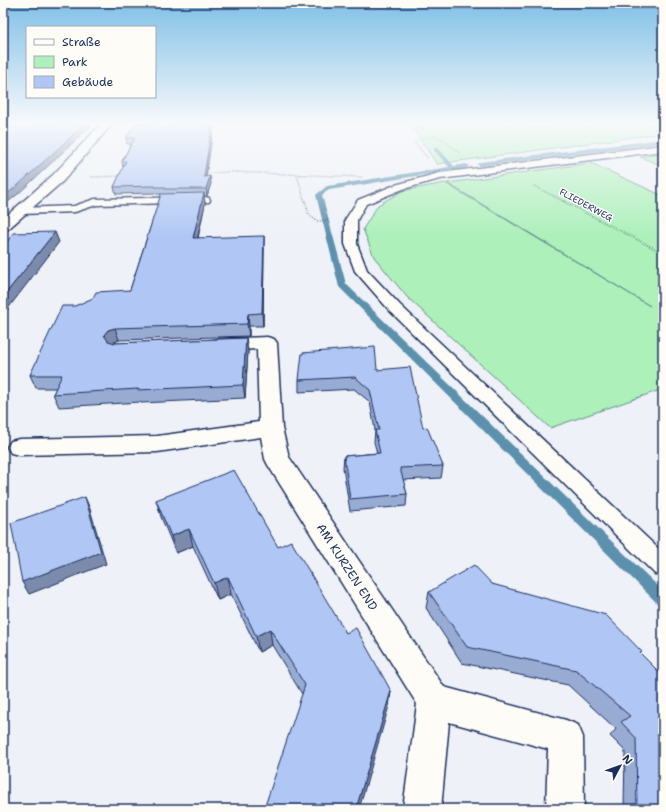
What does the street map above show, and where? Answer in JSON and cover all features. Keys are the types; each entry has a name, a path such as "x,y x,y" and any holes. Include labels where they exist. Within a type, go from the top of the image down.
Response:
{"street":[{"path":"3,226 58,178 74,161"},
{"name":"AM KURZEN END","path":"197,345 267,343 271,428 277,459 434,701"},
{"path":"19,447 156,444 271,428"},
{"path":"422,809 434,701 566,737 565,809"}],"lane":[{"path":"564,161 439,176 399,187 362,202 351,220 351,244 361,271 395,308 663,567"},
{"path":"22,211 75,209 95,202 205,200"}],"path":[{"name":"FLIEDERWEG","path":"502,169 663,253"},
{"path":"200,173 232,172 361,178 368,176"},
{"path":"297,175 309,215 317,221 330,220"},
{"path":"58,178 129,176"}],"green space":[{"path":"435,161 460,161 437,164"},
{"path":"650,161 663,161 663,166"},
{"path":"591,163 663,196 663,389 550,428 407,297 374,257 363,229 378,205 402,191 445,183 650,306 447,183"}],"building":[{"path":"3,161 45,161 16,187 3,197"},
{"path":"122,161 206,161 204,177 210,176 206,189 165,189 165,187 155,186 114,187 126,161"},
{"path":"204,193 193,238 264,236 262,313 248,314 247,324 115,328 108,330 104,335 108,341 115,343 246,338 243,385 53,394 62,375 30,375 62,306 75,306 93,298 96,292 130,290 161,194"},
{"path":"55,232 3,297 3,248 13,233"},
{"path":"375,347 377,370 410,367 423,428 427,427 443,466 400,468 407,494 350,499 344,456 380,453 375,430 379,430 370,390 355,377 299,380 302,353"},
{"path":"234,470 278,547 291,541 346,633 356,628 391,691 356,809 264,809 305,685 270,629 256,636 228,577 214,583 189,529 171,536 156,500"},
{"path":"85,497 101,552 22,582 11,523"},
{"path":"474,565 492,584 606,615 663,676 663,809 637,809 636,738 621,722 630,716 576,670 467,647 429,592"}],"waterway":[{"path":"447,161 453,168"},
{"path":"480,164 505,161"},
{"path":"466,166 327,188 319,195 342,285 663,600"}]}
